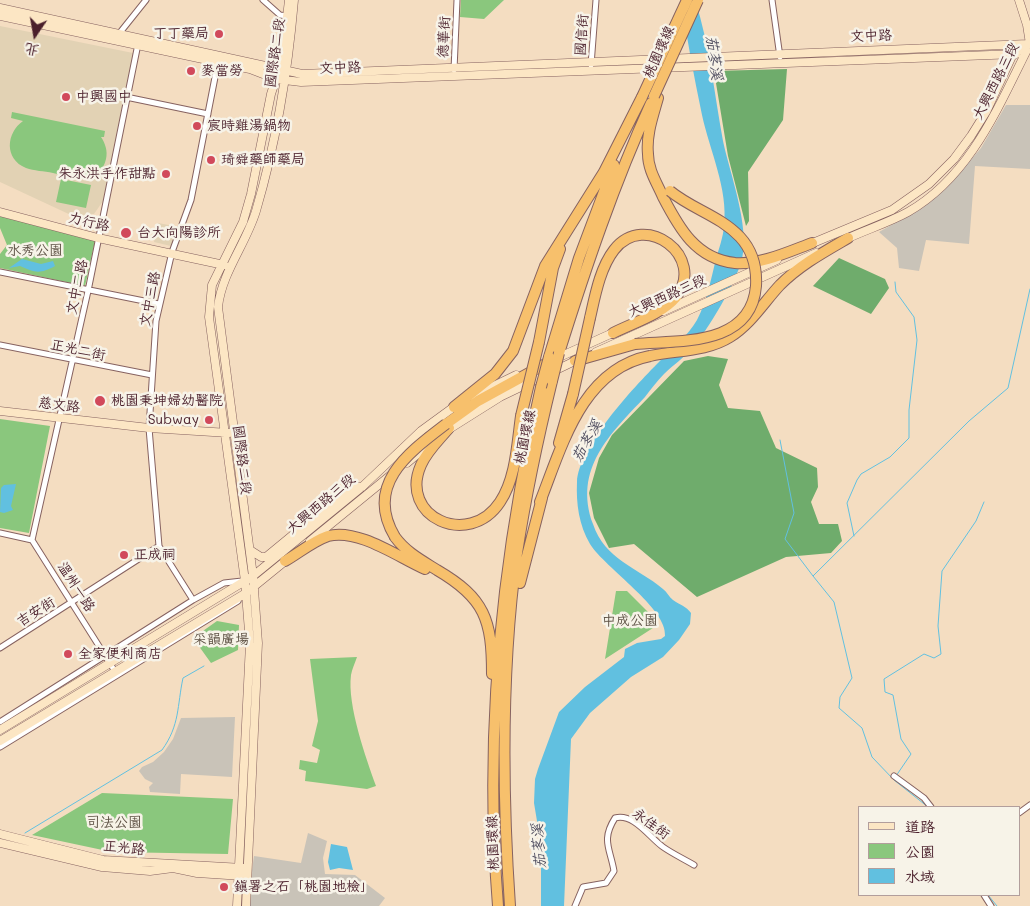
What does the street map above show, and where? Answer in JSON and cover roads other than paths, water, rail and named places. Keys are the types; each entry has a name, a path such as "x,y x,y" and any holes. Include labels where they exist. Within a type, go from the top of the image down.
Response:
{"highway":[{"name":"桃園環線","path":"510,906 498,694 509,654 517,554 528,489 552,382 554,356 579,258 642,97 687,0"},
{"name":"桃園環線","path":"498,906 492,804 492,742 515,516 541,386 554,356 623,166 656,97 669,63 698,0"},
{"path":"454,407 495,374 508,359 518,340 544,266 604,172 642,97"},
{"path":"656,97 649,134 648,154 653,176 683,234 707,255 720,260 738,263 764,260 812,244"},
{"path":"575,361 635,344 694,340 717,335 733,327 745,314 756,291 755,264 744,242 731,228 670,191 655,167 649,134"},
{"path":"448,426 426,455 421,466 418,475 418,494 427,510 435,518 451,524 466,526 490,514 505,493 513,468 521,416 539,342 553,268 561,247 582,206"},
{"path":"509,654 522,574 540,502 573,394 590,318 603,274 614,250 625,240 649,234 664,239 677,250 683,264 684,277 681,289 668,304 613,333"},
{"path":"540,502 556,462 586,400 599,382 623,364 650,356 701,349 724,340 746,324 779,286 799,268 848,238"},
{"path":"498,694 490,629 486,618 473,597 451,578 409,552 395,537 385,513 388,483 406,457 478,402 554,356"},
{"path":"285,561 322,538 351,535 443,578 473,597"}],"street":[{"path":"114,39 146,0"},
{"path":"263,0 280,15 287,16"},
{"name":"國際路二段","path":"250,732 250,644 218,318 220,293 256,211 285,80 289,0"},
{"name":"國際路二段","path":"237,906 243,872 250,732 258,643 250,550 209,317 212,285 248,209 276,79 284,71 294,0"},
{"name":"德華街","path":"454,76 457,0"},
{"name":"國信街","path":"592,71 591,62 596,0"},
{"path":"772,0 781,63"},
{"path":"1019,0 1027,25 1030,44"},
{"name":"文中路","path":"0,8 121,32 138,41 250,69 276,79 301,82 1028,53"},
{"name":"文中路","path":"0,16 302,74 700,56 1030,44"},
{"name":"文中二路","path":"32,540 88,291 138,41"},
{"name":"大興西路三段","path":"0,747 246,593 448,426 500,397 575,361 908,211 939,189 966,160 990,122 1028,53 1030,44"},
{"name":"大興西路三段","path":"0,730 253,576 362,486 421,431 454,407 495,384 554,356 613,333 892,210 929,184 954,159 972,136 986,112 1013,54 1030,44"},
{"path":"700,56 701,65"},
{"name":"文中三路","path":"159,546 149,428 156,321 172,252 191,200 218,62"},
{"path":"126,97 208,114"},
{"name":"力行路","path":"0,212 98,238 172,252 231,267"},
{"path":"0,272 159,304"},
{"name":"正光二街","path":"0,345 72,361 152,375"},
{"name":"慈文路","path":"0,411 149,428 230,433"},
{"path":"250,550 261,557 266,557 351,487 362,486"},
{"path":"0,533 32,540"},
{"name":"溫州一路","path":"32,540 106,655 116,674"},
{"path":"159,546 193,600"},
{"name":"吉安街","path":"0,648 73,603 159,546"},
{"name":"大興西路三段","path":"0,722 193,600 224,583 245,581"},
{"name":"大興西路三段","path":"0,742 116,674"},
{"path":"895,778 924,798 930,806"},
{"name":"永佳街","path":"574,906 583,887 606,883 614,871 606,844 609,830 615,818 627,818 650,834 670,852 694,865"},
{"name":"正光路","path":"0,834 131,866"},
{"name":"正光路","path":"0,843 102,867 131,866 243,872"},
{"name":"國際路二段","path":"243,872 246,906"}],"water":[{"path":"681,0 695,0 700,17 723,141 741,216 744,246 742,259 728,293 698,340 686,355 661,377 619,425 598,454 591,469 588,486 588,504 593,524 605,546 623,562 653,581 673,600 687,609 691,613 690,624 679,640 663,657 631,677 590,713 571,739 564,906 541,906 541,845 534,803 535,779 559,712 585,687 624,657 625,649 637,643 661,639 665,636 663,625 647,601 608,565 590,544 579,514 577,482 580,468 587,452 609,418 684,337 697,320 706,298 723,235 725,212 721,184 702,115"},
{"path":"22,259 41,264 53,261 55,266 41,272 20,266 9,268"},
{"path":"16,484 11,506 13,510 4,513 0,512 1,488 4,485"},
{"path":"331,844 347,847 353,870 339,868 330,870 328,862"}],"waterway":[{"path":"854,536 847,503 857,480 861,474 890,457 909,438 909,410 917,340 914,317 896,292 895,282"},
{"path":"927,806 894,780 872,757 862,728 839,708 840,697 852,678 834,602 813,576 969,421 1008,388 1030,289"},
{"path":"780,440 794,513 785,539 813,576"},
{"path":"896,776 911,754 901,739 893,695 885,692 884,679 924,654 934,658 941,654 938,626 942,571 976,521 984,502"},
{"path":"25,833 162,750 175,724 183,678 204,666"},
{"path":"989,896 997,906"}],"place":[{"name":"丁丁藥局","path":"219,34"},
{"name":"麥當勞","path":"191,71"},
{"name":"中興國中","path":"66,97"},
{"name":"宸時雞湯鍋物","path":"197,126"},
{"name":"琦舜藥師藥局","path":"211,160"},
{"name":"朱永洪手作甜點","path":"166,174"},
{"name":"台大向陽診所","path":"126,233"},
{"name":"桃園秉坤婦幼醫院","path":"100,401"},
{"name":"Subway","path":"209,420"},
{"name":"正成祠","path":"124,555"},
{"name":"全家便利商店","path":"68,654"},
{"name":"鎮署之石「桃園地檢」","path":"224,887"}],"water label":[{"name":"茄苳溪","path":"714,58"},
{"name":"茄苳溪","path":"587,441"},
{"name":"茄苳溪","path":"539,846"}],"park label":[{"name":"水秀公園","path":"35,251"},
{"name":"中成公園","path":"630,621"},
{"name":"采韻廣場","path":"221,640"},
{"name":"司法公園","path":"114,823"}]}
